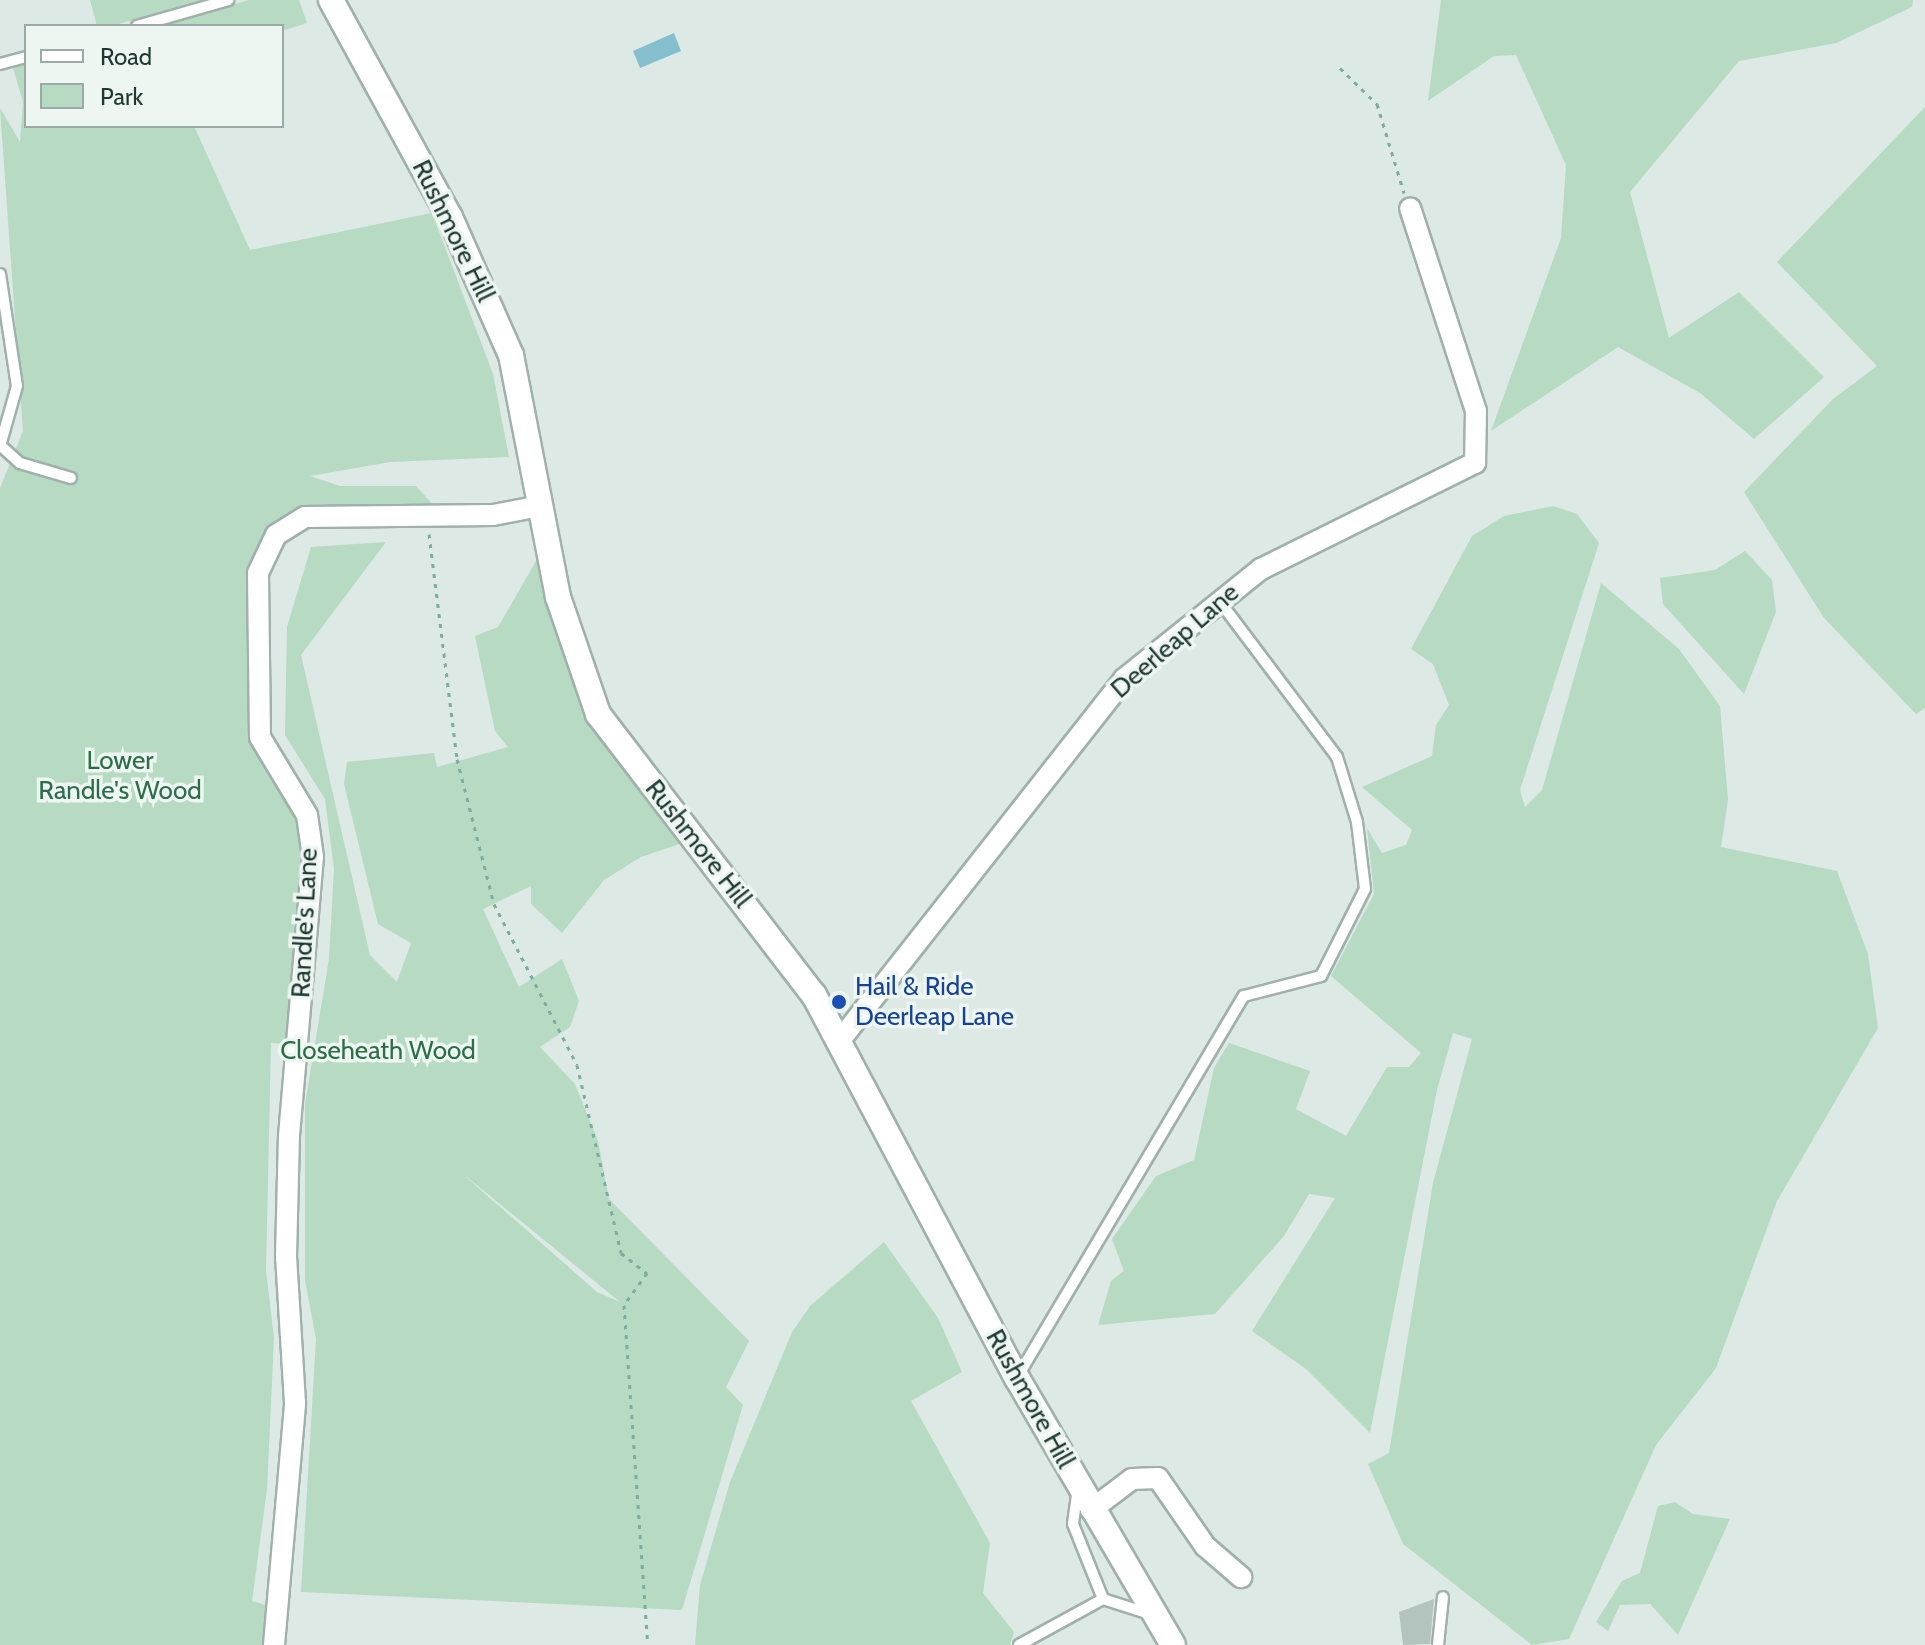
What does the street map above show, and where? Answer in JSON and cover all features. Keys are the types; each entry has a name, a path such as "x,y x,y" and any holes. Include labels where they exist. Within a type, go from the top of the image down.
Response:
{"street":[{"name":"Rushmore Hill","path":"331,0 450,217 511,355 558,597 598,714 841,1039 1017,1378 1152,1615 1173,1645"},
{"name":"Deerleap Lane","path":"841,1039 1124,679 1217,597 1336,529 1475,463 1476,411 1410,208"},
{"name":"Randle's Lane","path":"274,1645 295,1403 286,1257 289,1136 313,857 307,815 260,737 258,573 276,535 305,517 428,515 540,506"},
{"path":"1091,1510 1132,1479 1158,1478 1205,1546 1241,1577"}],"lane":[{"path":"144,24 228,0"},
{"path":"0,64 24,58"},
{"path":"0,274 17,386 0,446 20,463 71,478"},
{"path":"1017,1378 1244,996 1321,976 1365,889 1357,822 1337,757 1217,597"},
{"path":"1078,1487 1073,1524 1103,1599"},
{"path":"1438,1645 1443,1597"},
{"path":"1019,1645 1103,1599 1152,1615"}],"path":[{"path":"1340,68 1377,104 1410,208"},
{"path":"428,515 457,759 494,904 577,1065 621,1253 647,1273 624,1305 648,1645"}],"green space":[{"path":"90,0 200,0 119,24 96,24"},
{"path":"249,0 299,0 307,23 284,30 284,24 166,24"},
{"path":"1441,0 1913,0 1912,7 1836,43 1739,61 1630,192 1669,338 1739,292 1824,377 1754,439 1700,393 1618,347 1491,431 1561,238 1566,165 1516,55 1494,56 1428,101"},
{"name":"Lower Randle's Wood","path":"24,65 24,128 195,128 250,250 432,213 493,374 509,457 390,462 310,476 340,486 416,486 435,507 301,509 249,569 250,739 299,820 304,867 289,1044 271,1043 266,1271 274,1338 267,1489 252,1601 285,1611 281,1645 0,1645 0,488 23,431 0,108 20,142 23,102 13,68"},
{"path":"1925,107 1925,708 1916,714 1824,618 1744,492 1833,399 1877,366 1777,262"},
{"path":"1553,506 1577,514 1599,543 1520,790 1525,807 1542,790 1601,583 1679,649 1720,706 1728,800 1721,847 1837,871 1868,954 1878,1028 1777,1201 1716,1368 1656,1445 1569,1639 1532,1645 1403,1544 1368,1464 1389,1453 1433,1183 1472,1039 1453,1033 1437,1090 1370,1433 1306,1369 1252,1331 1335,1198 1309,1194 1284,1236 1215,1314 1098,1325 1111,1281 1124,1271 1112,1239 1156,1176 1194,1160 1214,1068 1229,1043 1310,1071 1296,1109 1346,1136 1387,1067 1409,1067 1421,1053 1331,976 1374,894 1367,828 1382,853 1406,845 1412,830 1362,787 1432,756 1436,725 1449,705 1433,664 1411,649 1472,536 1504,516"},
{"name":"Closeheath Wood","path":"386,542 301,655 370,955 397,982 411,943 378,924 344,784 347,762 434,753 437,767 508,747 495,731 475,636 498,627 536,561 547,572 595,721 688,841 641,857 604,880 562,933 531,904 531,886 483,909 519,987 562,959 579,1001 570,1027 540,1047 575,1084 598,1141 609,1199 749,1341 726,1387 743,1405 682,1610 301,1592 316,1339 305,1280 305,1104 329,959 334,869 325,799 285,735 287,627 311,547","holes":["467,1177 620,1302 597,1292"]},
{"path":"1745,551 1772,580 1776,612 1744,694 1663,604 1660,578 1715,570"},
{"path":"884,1242 938,1318 962,1372 911,1401 990,1543 983,1593 1014,1632 1010,1645 695,1645 700,1585 730,1482 792,1332 810,1306"},
{"path":"1675,1502 1693,1514 1730,1519 1678,1635 1650,1604 1620,1605 1608,1631 1596,1622 1622,1581 1640,1573 1658,1506"}],"water":[{"path":"674,33 681,51 640,68 633,51"}],"building":[{"path":"1434,1599 1430,1644 1403,1645 1399,1612"}],"place":[{"name":"Hail & Ride Deerleap Lane","path":"839,1002"}]}
